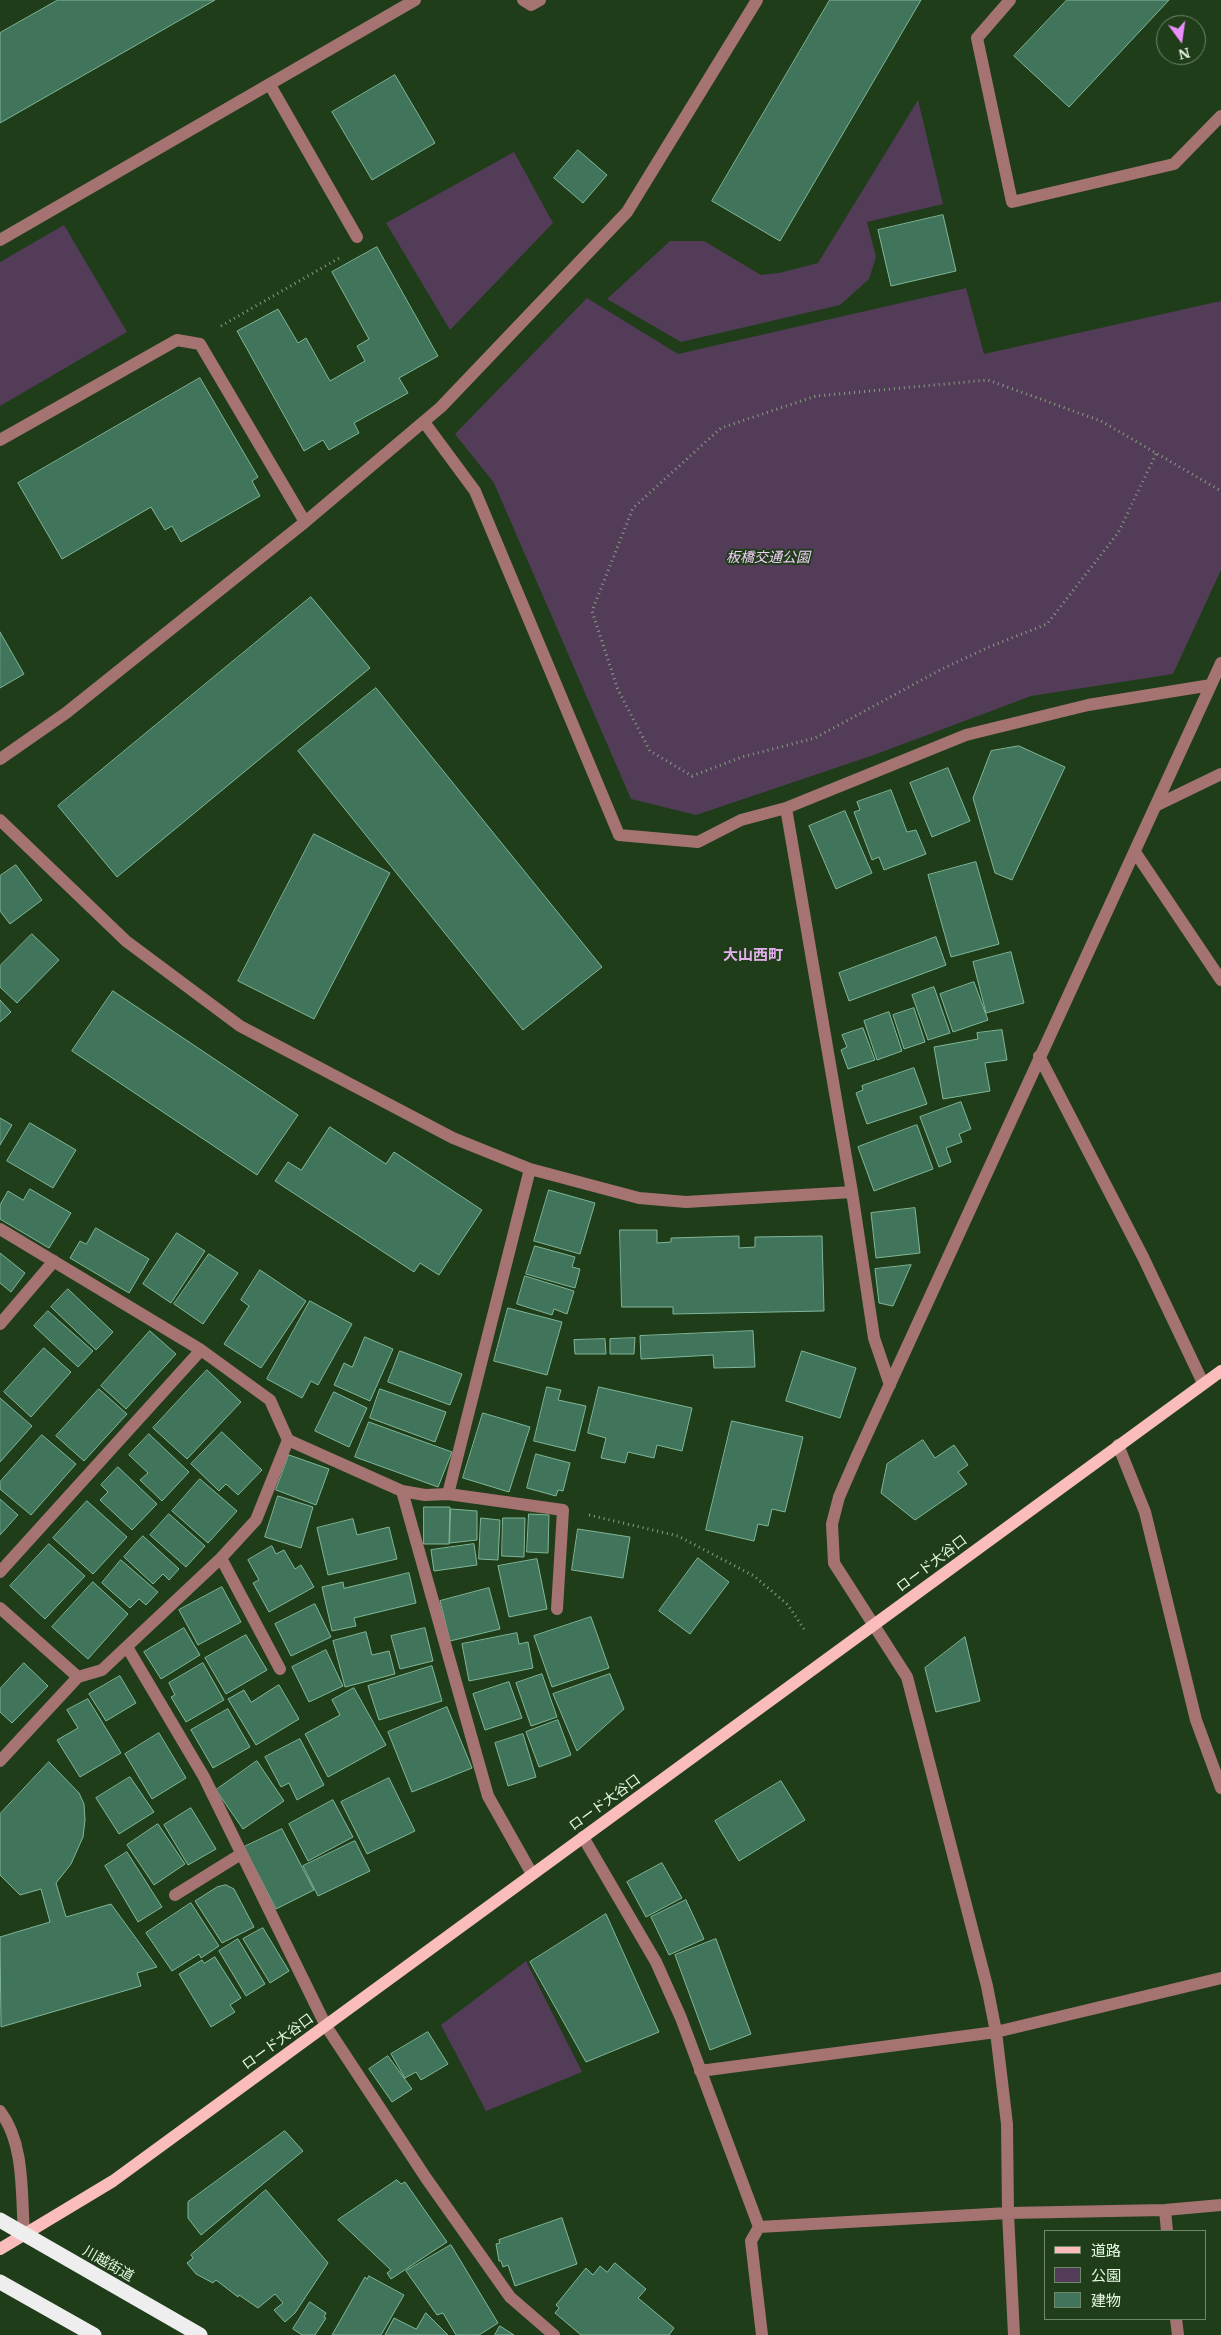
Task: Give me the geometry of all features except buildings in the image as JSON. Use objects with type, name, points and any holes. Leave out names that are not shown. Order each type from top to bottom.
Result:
[{"type":"highway","name":"川越街道","points":[[0,2220],[200,2335]]},
{"type":"highway","points":[[0,2282],[94,2335]]},
{"type":"main road","name":"ロード大谷口","points":[[0,2249],[24,2233],[103,2188],[1221,1371]]},
{"type":"street","points":[[0,240],[415,0]]},
{"type":"street","points":[[523,0],[531,5],[540,0]]},
{"type":"street","points":[[0,759],[66,713],[305,522],[424,422],[628,212],[757,0]]},
{"type":"street","points":[[1005,2],[977,38],[1012,202],[1174,164],[1221,116]]},
{"type":"street","points":[[270,85],[357,237]]},
{"type":"street","points":[[0,440],[177,340],[200,344],[305,522]]},
{"type":"street","points":[[424,422],[475,491],[619,835],[698,842],[741,820],[786,808],[966,735],[1088,706],[1211,685]]},
{"type":"street","points":[[1014,2335],[1008,2213],[1007,2124],[996,2032],[987,1986],[907,1677],[834,1563],[832,1524],[839,1497],[1039,1056],[1136,852],[1221,663]]},
{"type":"street","points":[[1157,805],[1221,774]]},
{"type":"street","points":[[786,808],[852,1192],[874,1338],[890,1385]]},
{"type":"street","points":[[0,820],[126,941],[240,1026],[453,1138],[530,1169],[639,1198],[686,1202],[852,1192]]},
{"type":"street","points":[[1136,852],[1221,980]]},
{"type":"street","points":[[1039,1056],[1143,1257],[1203,1383]]},
{"type":"street","points":[[448,1494],[530,1169]]},
{"type":"street","points":[[0,1229],[201,1350],[270,1400],[288,1440],[402,1491],[425,1495],[448,1494],[563,1510],[556,1609]]},
{"type":"street","points":[[0,1324],[54,1261]]},
{"type":"street","points":[[0,1572],[201,1350]]},
{"type":"street","points":[[0,1761],[78,1677],[102,1670],[221,1558],[256,1520],[288,1440]]},
{"type":"street","points":[[1118,1445],[1145,1512],[1196,1720],[1221,1788]]},
{"type":"street","points":[[402,1491],[488,1796],[532,1874]]},
{"type":"street","points":[[221,1558],[280,1669]]},
{"type":"street","points":[[0,1608],[78,1677]]},
{"type":"street","points":[[127,1647],[204,1777],[326,2026],[426,2178],[510,2297],[554,2335]]},
{"type":"street","points":[[583,1837],[656,1962],[681,2018],[759,2227]]},
{"type":"street","points":[[175,1895],[241,1854]]},
{"type":"street","points":[[700,2071],[996,2032],[1221,1978]]},
{"type":"street","points":[[0,2110],[9,2123],[17,2146],[24,2233]]},
{"type":"street","points":[[759,2227],[1008,2213],[1165,2210],[1221,2205]]},
{"type":"street","points":[[1165,2210],[1167,2230]]},
{"type":"street","points":[[759,2227],[751,2240],[762,2335]]},
{"type":"street","points":[[1176,2320],[1178,2335]]},
{"type":"path","points":[[221,326],[362,245],[357,237]]},
{"type":"path","points":[[1156,454],[1118,533],[1047,624],[989,647],[940,670],[815,738],[742,756],[692,776],[650,751],[618,690],[592,611],[633,508],[721,428],[816,396],[988,380],[1101,421],[1221,492]]},
{"type":"path","points":[[563,1510],[678,1536],[754,1576],[788,1605],[804,1629]]},
{"type":"green space","points":[[918,100],[943,204],[867,222],[876,257],[869,279],[840,305],[681,342],[607,299],[670,241],[704,241],[761,275],[779,273],[818,263]]},
{"type":"green space","points":[[514,152],[553,223],[450,330],[386,223]]},
{"type":"green space","points":[[64,225],[127,332],[0,406],[0,262]]},
{"type":"green space","name":"板橋交通公園","points":[[966,288],[984,354],[1221,301],[1221,570],[1173,674],[1031,696],[871,756],[696,815],[631,799],[494,483],[455,434],[587,298],[678,354]]},
{"type":"green space","points":[[526,1961],[582,2072],[486,2111],[441,2025]]},
{"type":"district","name":"大山西町","points":[[753,956]]}]
